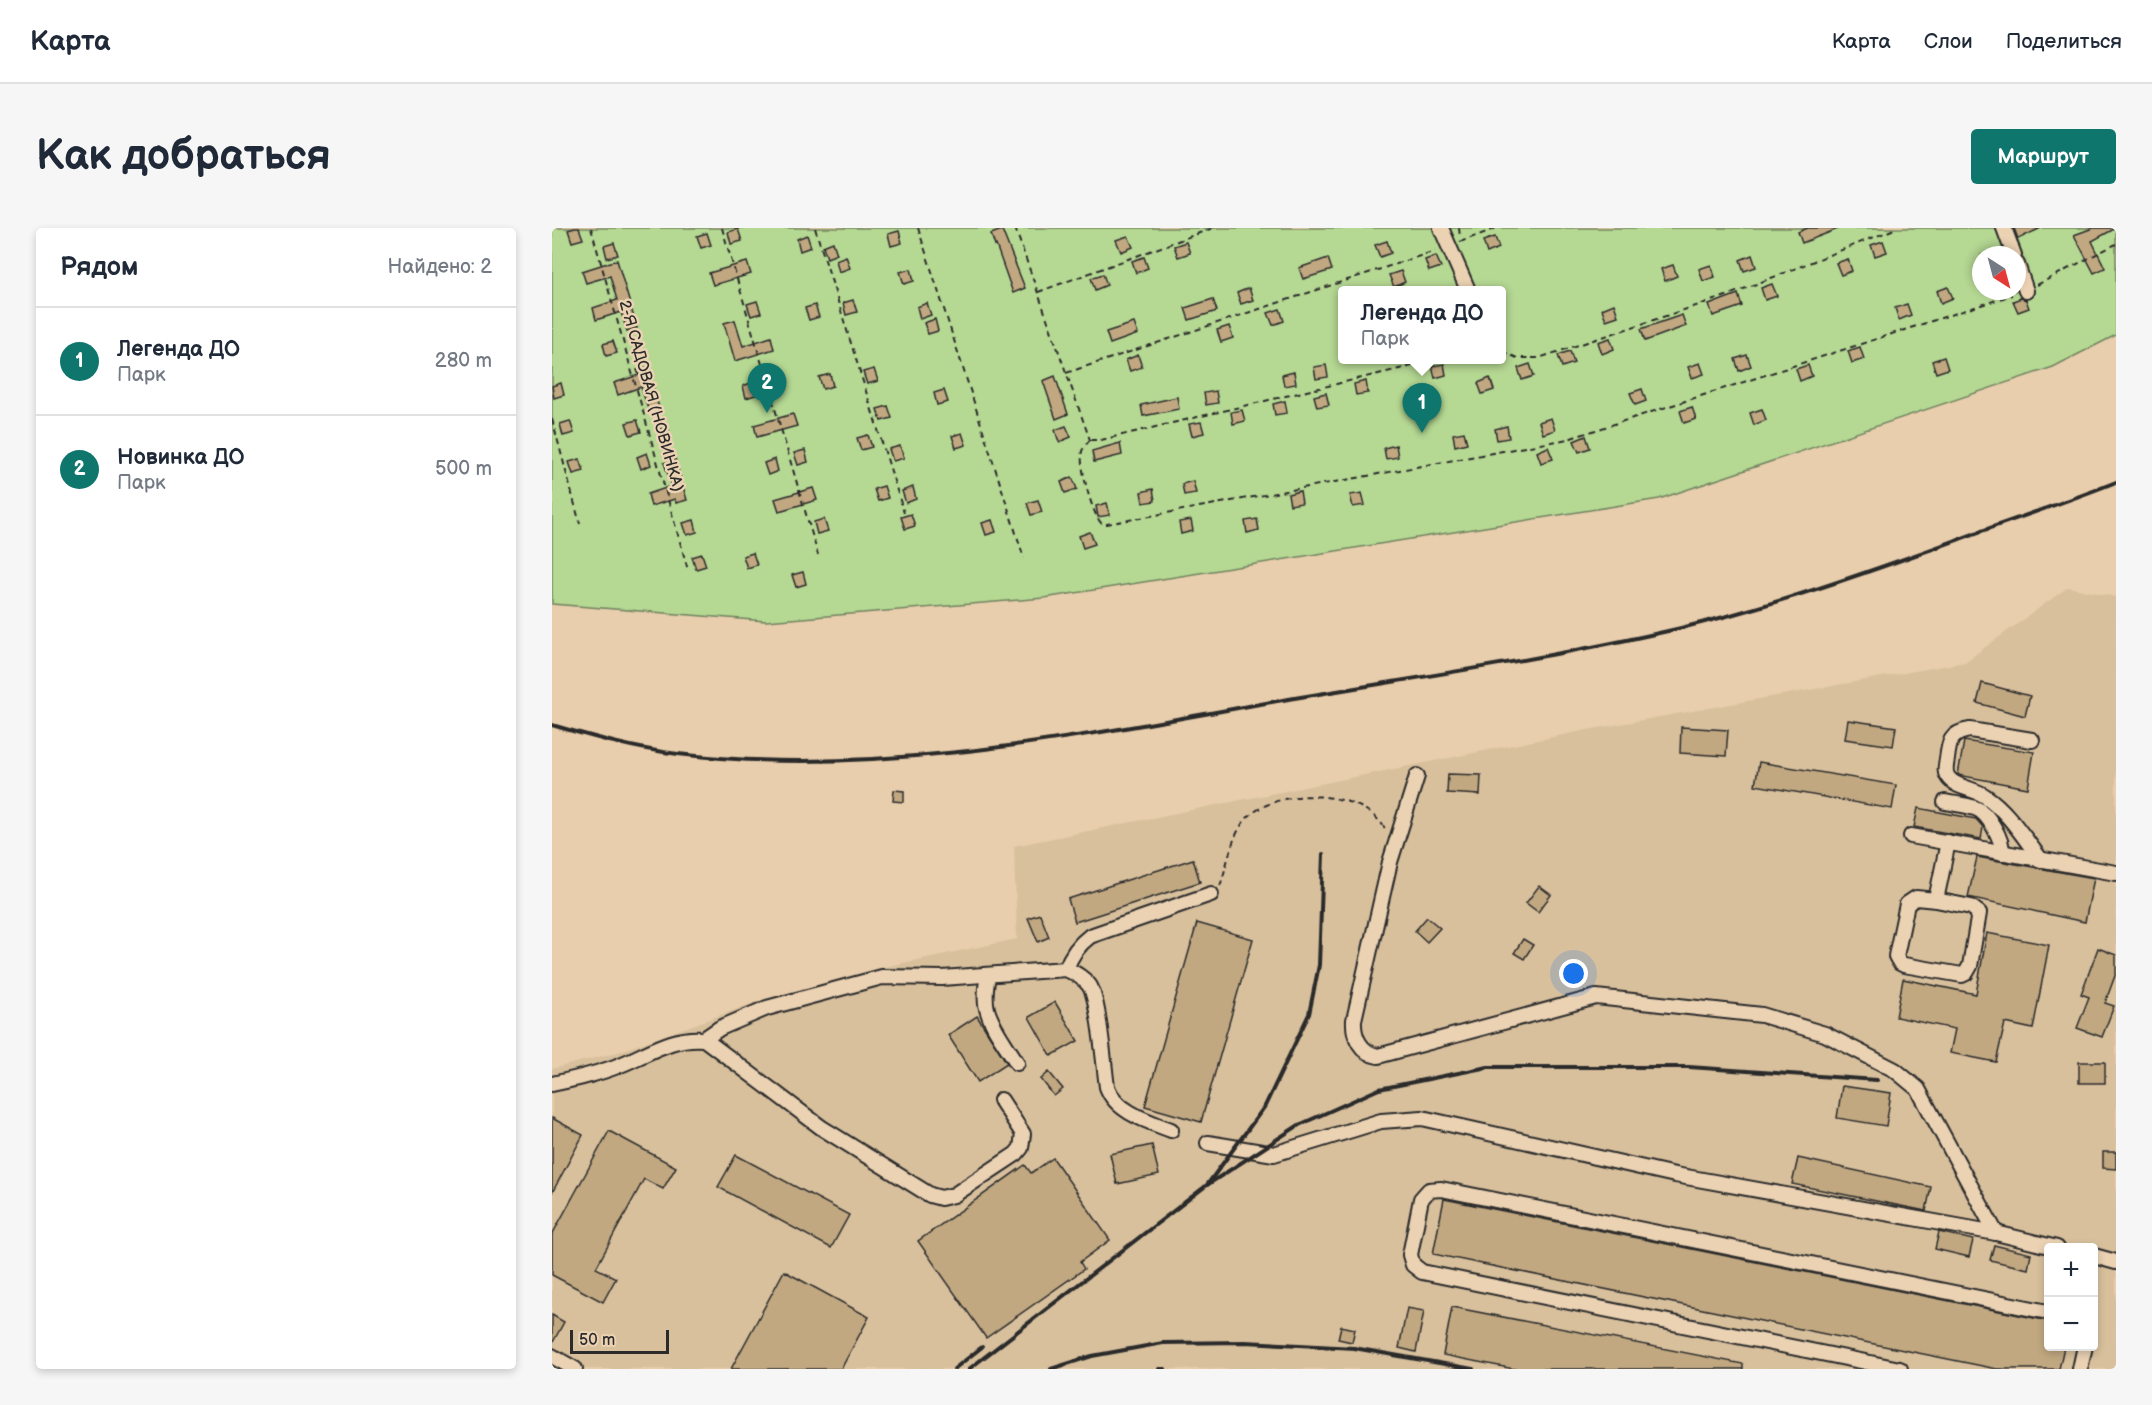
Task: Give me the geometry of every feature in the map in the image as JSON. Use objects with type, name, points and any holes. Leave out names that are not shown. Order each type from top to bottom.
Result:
[{"type":"lane","points":[[1441,228],[1466,286]]},
{"type":"lane","points":[[2004,228],[2011,246]]},
{"type":"lane","points":[[2032,740],[1970,730],[1960,731],[1949,743],[1945,770],[1952,782],[1977,791],[1994,802],[2009,818],[2040,860]]},
{"type":"lane","points":[[1417,776],[1390,862],[1354,1020],[1356,1036],[1364,1050],[1378,1056],[1596,997],[1762,1015],[1825,1034],[1895,1070],[1918,1089],[1996,1233]]},
{"type":"lane","points":[[1946,802],[1978,808],[1999,836],[2003,846],[2002,853]]},
{"type":"lane","points":[[1911,836],[2040,860],[2115,869]]},
{"type":"lane","points":[[1936,900],[1948,842]]},
{"type":"lane","points":[[1066,969],[1070,957],[1090,936],[1212,894]]},
{"type":"lane","points":[[1916,898],[1936,900],[1971,907],[1979,913],[1970,966],[1966,974],[1904,965],[1896,956],[1907,904],[1916,898]]},
{"type":"lane","points":[[552,1084],[585,1077],[621,1064],[658,1046],[680,1040],[704,1039],[720,1028],[767,1008],[882,977],[942,978],[1066,969],[1085,980],[1094,996],[1107,1087],[1111,1098],[1120,1107],[1171,1130]]},
{"type":"lane","points":[[988,975],[985,997],[987,1009],[1017,1063]]},
{"type":"lane","points":[[704,1039],[822,1128],[930,1195],[941,1198],[954,1195],[1016,1154],[1021,1148],[1023,1134],[1001,1100]]},
{"type":"lane","points":[[1208,1143],[1274,1154],[1381,1121],[1422,1118],[1675,1175],[1996,1233],[2044,1245]]},
{"type":"lane","points":[[1900,1369],[1422,1272],[1413,1265],[1410,1255],[1421,1199],[1429,1190],[1441,1189],[2044,1311]]},
{"type":"lane","points":[[2098,1257],[2116,1262]]},
{"type":"lane","points":[[2080,1369],[2084,1351]]},
{"type":"lane","points":[[552,1356],[575,1369]]},
{"type":"path","name":"2-Я САДОВАЯ (НОВИНКА)","points":[[591,228],[688,570]]},
{"type":"path","points":[[722,228],[818,555]]},
{"type":"path","points":[[814,228],[904,513]]},
{"type":"path","points":[[918,228],[1024,558]]},
{"type":"path","points":[[1015,228],[1090,440]]},
{"type":"path","points":[[1038,292],[1213,228]]},
{"type":"path","points":[[1066,373],[1497,228]]},
{"type":"path","points":[[1506,353],[1518,358],[1539,358],[1726,296],[1897,228]]},
{"type":"path","points":[[2026,291],[2116,244]]},
{"type":"path","points":[[1090,440],[1083,450],[1083,468],[1095,516],[1102,524],[1107,524],[1568,439],[1998,300]]},
{"type":"path","points":[[1090,440],[1101,440],[1420,364]]},
{"type":"path","points":[[552,419],[580,524]]},
{"type":"path","points":[[1212,894],[1220,886],[1241,826],[1249,816],[1275,802],[1312,796],[1339,799],[1371,813],[1387,831]]},
{"type":"shaded area","points":[[2068,587],[2116,597],[2116,1369],[552,1369],[552,1069],[618,1052],[765,999],[879,968],[1017,939],[1014,846],[1587,730],[1965,662]]},
{"type":"green space","points":[[552,228],[2116,228],[2116,335],[2053,367],[1659,499],[1044,598],[766,621],[552,604]]},
{"type":"building","points":[[579,228],[583,239],[572,242],[568,230]]},
{"type":"building","points":[[1808,228],[1838,229],[1802,243],[1798,232]]},
{"type":"building","points":[[2014,228],[2041,228],[2018,239]]},
{"type":"building","points":[[2093,228],[2116,228],[2092,241],[2105,268],[2094,273],[2074,235]]},
{"type":"building","points":[[738,229],[742,241],[731,244],[728,232]]},
{"type":"building","points":[[1002,230],[1025,288],[1013,293],[991,234]]},
{"type":"building","points":[[899,231],[902,243],[891,246],[888,234]]},
{"type":"building","points":[[707,233],[711,245],[701,248],[697,236]]},
{"type":"building","points":[[807,235],[811,247],[800,251],[797,239]]},
{"type":"building","points":[[1128,236],[1133,247],[1121,252],[1116,240]]},
{"type":"building","points":[[1495,237],[1499,248],[1487,253],[1483,241]]},
{"type":"building","points":[[1387,241],[1391,253],[1380,257],[1375,245]]},
{"type":"building","points":[[1883,241],[1887,252],[1875,256],[1871,245]]},
{"type":"building","points":[[833,242],[837,254],[827,258],[823,246]]},
{"type":"building","points":[[1186,242],[1190,253],[1178,257],[1174,246]]},
{"type":"building","points":[[614,243],[618,255],[607,258],[604,246]]},
{"type":"building","points":[[1752,255],[1756,267],[1744,271],[1740,260]]},
{"type":"building","points":[[846,256],[850,268],[839,272],[836,260]]},
{"type":"building","points":[[1436,256],[1441,267],[1429,271],[1425,260]]},
{"type":"building","points":[[1144,257],[1148,268],[1136,273],[1132,261]]},
{"type":"building","points":[[1328,258],[1332,270],[1303,279],[1299,268]]},
{"type":"building","points":[[1848,259],[1852,271],[1841,275],[1836,263]]},
{"type":"building","points":[[617,260],[637,328],[627,331],[621,312],[596,320],[593,308],[617,300],[610,276],[586,283],[582,271]]},
{"type":"building","points":[[747,262],[751,274],[713,285],[709,273]]},
{"type":"building","points":[[1673,265],[1677,276],[1665,281],[1661,269]]},
{"type":"building","points":[[1711,265],[1715,277],[1703,281],[1699,269]]},
{"type":"building","points":[[911,269],[914,281],[904,284],[900,272]]},
{"type":"building","points":[[1401,271],[1405,282],[1394,286],[1389,275]]},
{"type":"building","points":[[1103,274],[1107,285],[1095,290],[1091,278]]},
{"type":"building","points":[[1772,284],[1777,296],[1765,300],[1761,288]]},
{"type":"building","points":[[1948,287],[1953,298],[1941,303],[1937,291]]},
{"type":"building","points":[[1249,288],[1253,300],[1241,304],[1237,293]]},
{"type":"building","points":[[1738,294],[1742,306],[1713,316],[1709,305]]},
{"type":"building","points":[[1213,299],[1217,311],[1189,320],[1185,308]]},
{"type":"building","points":[[853,300],[857,312],[846,315],[843,303]]},
{"type":"building","points":[[2026,300],[2029,308],[2018,312],[2013,301]]},
{"type":"building","points":[[757,301],[761,313],[751,316],[747,304]]},
{"type":"building","points":[[927,303],[931,315],[920,319],[917,307]]},
{"type":"building","points":[[1614,304],[1618,316],[1606,320],[1602,309]]},
{"type":"building","points":[[1907,304],[1911,315],[1899,320],[1895,308]]},
{"type":"building","points":[[815,305],[819,317],[809,320],[805,308]]},
{"type":"building","points":[[1280,309],[1284,321],[1273,325],[1268,313]]},
{"type":"building","points":[[1682,315],[1686,326],[1645,341],[1641,329]]},
{"type":"building","points":[[935,319],[938,331],[928,334],[924,323]]},
{"type":"building","points":[[735,320],[743,346],[771,337],[774,349],[735,361],[724,323]]},
{"type":"building","points":[[1134,323],[1138,334],[1110,344],[1106,332]]},
{"type":"building","points":[[1229,326],[1233,338],[1221,342],[1217,330]]},
{"type":"building","points":[[1610,338],[1614,349],[1602,354],[1598,342]]},
{"type":"building","points":[[613,341],[617,353],[606,356],[603,344]]},
{"type":"building","points":[[1860,347],[1864,359],[1852,363],[1848,351]]},
{"type":"building","points":[[1570,351],[1574,363],[1562,367],[1558,355]]},
{"type":"building","points":[[1138,355],[1142,367],[1130,371],[1126,360]]},
{"type":"building","points":[[1747,355],[1751,366],[1739,371],[1735,359]]},
{"type":"building","points":[[1944,357],[1948,369],[1936,373],[1932,361]]},
{"type":"building","points":[[1700,363],[1704,374],[1692,378],[1688,367]]},
{"type":"building","points":[[1444,364],[1446,375],[1435,378],[1432,366]]},
{"type":"building","points":[[1530,364],[1534,376],[1522,380],[1518,368]]},
{"type":"building","points":[[1326,365],[1328,377],[1316,379],[1314,367]]},
{"type":"building","points":[[1808,365],[1812,376],[1800,381],[1796,369]]},
{"type":"building","points":[[648,367],[659,408],[649,412],[641,387],[618,395],[614,383],[639,375],[637,370]]},
{"type":"building","points":[[874,369],[878,381],[867,384],[863,372]]},
{"type":"building","points":[[1294,372],[1296,384],[1284,386],[1282,375]]},
{"type":"building","points":[[830,374],[833,386],[823,389],[819,377]]},
{"type":"building","points":[[781,376],[785,388],[746,398],[743,386],[753,382],[754,385]]},
{"type":"building","points":[[1055,376],[1068,414],[1056,419],[1043,381]]},
{"type":"building","points":[[1490,378],[1494,390],[1482,394],[1478,383]]},
{"type":"building","points":[[1366,381],[1368,393],[1356,395],[1354,384]]},
{"type":"building","points":[[561,383],[564,395],[554,398],[552,386]]},
{"type":"building","points":[[1642,389],[1646,401],[1635,405],[1630,393]]},
{"type":"building","points":[[944,390],[948,402],[937,405],[934,393]]},
{"type":"building","points":[[1216,391],[1218,403],[1206,405],[1204,393]]},
{"type":"building","points":[[1326,393],[1329,405],[1317,407],[1314,396]]},
{"type":"building","points":[[1177,397],[1179,409],[1143,416],[1141,405]]},
{"type":"building","points":[[1285,401],[1287,413],[1275,415],[1273,404]]},
{"type":"building","points":[[888,406],[892,418],[881,421],[877,409]]},
{"type":"building","points":[[1692,407],[1696,419],[1684,423],[1680,411]]},
{"type":"building","points":[[1762,409],[1766,420],[1754,425],[1750,413]]},
{"type":"building","points":[[1242,410],[1245,421],[1233,424],[1231,412]]},
{"type":"building","points":[[793,414],[797,426],[757,437],[754,425]]},
{"type":"building","points":[[1551,418],[1555,430],[1543,434],[1539,422]]},
{"type":"building","points":[[637,420],[641,432],[630,435],[626,423]]},
{"type":"building","points":[[570,421],[574,433],[563,436],[560,424]]},
{"type":"building","points":[[1201,422],[1204,433],[1192,436],[1189,424]]},
{"type":"building","points":[[1066,426],[1071,437],[1059,442],[1055,430]]},
{"type":"building","points":[[1507,426],[1509,438],[1497,440],[1495,429]]},
{"type":"building","points":[[668,427],[671,439],[661,442],[657,430]]},
{"type":"building","points":[[1464,432],[1467,443],[1455,446],[1453,434]]},
{"type":"building","points":[[962,433],[966,445],[956,448],[952,436]]},
{"type":"building","points":[[868,435],[872,447],[861,450],[857,438]]},
{"type":"building","points":[[1586,436],[1590,448],[1579,452],[1574,441]]},
{"type":"building","points":[[1120,443],[1122,455],[1094,462],[1092,451]]},
{"type":"building","points":[[1396,445],[1398,457],[1386,459],[1384,448]]},
{"type":"building","points":[[900,446],[904,458],[893,461],[889,449]]},
{"type":"building","points":[[1548,447],[1553,459],[1541,463],[1537,452]]},
{"type":"building","points":[[805,450],[808,462],[798,465],[794,453]]},
{"type":"building","points":[[647,453],[651,465],[641,469],[637,457]]},
{"type":"building","points":[[580,459],[584,471],[573,474],[569,462]]},
{"type":"building","points":[[675,459],[687,500],[676,503],[675,499],[651,506],[648,494],[672,486],[664,463]]},
{"type":"building","points":[[775,459],[778,471],[768,475],[764,463]]},
{"type":"building","points":[[1072,477],[1077,489],[1065,493],[1061,482]]},
{"type":"building","points":[[1193,481],[1196,493],[1184,495],[1182,484]]},
{"type":"building","points":[[884,486],[888,498],[878,501],[874,489]]},
{"type":"building","points":[[913,487],[916,499],[906,503],[902,491]]},
{"type":"building","points":[[813,488],[817,500],[779,511],[775,499]]},
{"type":"building","points":[[1153,489],[1155,501],[1143,503],[1141,492]]},
{"type":"building","points":[[1300,491],[1302,503],[1290,505],[1288,494]]},
{"type":"building","points":[[1362,493],[1365,505],[1353,507],[1350,495]]},
{"type":"building","points":[[1038,500],[1042,512],[1031,515],[1027,503]]},
{"type":"building","points":[[1107,503],[1110,515],[1098,517],[1096,506]]},
{"type":"building","points":[[911,514],[915,526],[905,529],[901,517]]},
{"type":"building","points":[[824,519],[828,531],[817,534],[814,522]]},
{"type":"building","points":[[1257,519],[1259,530],[1247,533],[1245,521]]},
{"type":"building","points":[[694,520],[697,532],[687,535],[683,523]]},
{"type":"building","points":[[992,520],[996,532],[986,535],[982,523]]},
{"type":"building","points":[[1191,520],[1193,531],[1181,534],[1179,522]]},
{"type":"building","points":[[1090,532],[1095,544],[1083,548],[1079,536]]},
{"type":"building","points":[[753,553],[757,565],[747,568],[743,556]]},
{"type":"building","points":[[702,554],[706,566],[696,569],[692,557]]},
{"type":"building","points":[[803,572],[806,584],[796,587],[792,575]]},
{"type":"building","points":[[1982,683],[2030,696],[2025,716],[1977,703]]},
{"type":"building","points":[[1848,720],[1896,727],[1893,746],[1845,739]]},
{"type":"building","points":[[1681,727],[1728,730],[1726,756],[1680,753]]},
{"type":"building","points":[[1964,741],[2034,752],[2028,788],[1958,775]]},
{"type":"building","points":[[1759,762],[1896,785],[1892,809],[1755,785]]},
{"type":"building","points":[[1448,774],[1481,775],[1480,795],[1447,793]]},
{"type":"building","points":[[894,790],[904,791],[904,802],[893,801]]},
{"type":"building","points":[[1918,808],[1976,819],[1983,827],[1981,839],[1914,827]]},
{"type":"building","points":[[1977,857],[2094,878],[2085,922],[1968,897]]},
{"type":"building","points":[[1193,859],[1200,882],[1075,922],[1068,899]]},
{"type":"building","points":[[1539,886],[1551,895],[1538,912],[1526,903]]},
{"type":"building","points":[[1040,914],[1049,937],[1038,942],[1028,918]]},
{"type":"building","points":[[1427,917],[1440,928],[1427,942],[1415,931]]},
{"type":"building","points":[[1197,923],[1253,939],[1201,1122],[1145,1106]]},
{"type":"building","points":[[1987,933],[2049,945],[2033,1029],[2005,1023],[1996,1062],[1950,1053],[1955,1029],[1896,1017],[1903,979],[1976,994]]},
{"type":"building","points":[[1523,939],[1533,945],[1524,959],[1514,953]]},
{"type":"building","points":[[2098,948],[2116,955],[2116,973],[2105,1003],[2114,1006],[2102,1037],[2077,1028],[2089,997],[2081,994]]},
{"type":"building","points":[[1055,1002],[1078,1041],[1051,1056],[1029,1017]]},
{"type":"building","points":[[977,1016],[1007,1063],[978,1082],[948,1035]]},
{"type":"building","points":[[2079,1062],[2105,1062],[2105,1083],[2079,1083]]},
{"type":"building","points":[[1049,1072],[1063,1089],[1054,1096],[1041,1079]]},
{"type":"building","points":[[1842,1086],[1891,1093],[1886,1126],[1837,1118]]},
{"type":"building","points":[[552,1118],[583,1135],[552,1193]]},
{"type":"building","points":[[609,1131],[676,1167],[663,1189],[644,1179],[596,1268],[616,1278],[603,1302],[552,1275],[552,1235]]},
{"type":"building","points":[[1152,1145],[1159,1175],[1117,1184],[1110,1154]]},
{"type":"building","points":[[2103,1152],[2116,1152],[2116,1169],[2103,1168]]},
{"type":"building","points":[[736,1155],[849,1215],[831,1248],[718,1187]]},
{"type":"building","points":[[1053,1158],[1110,1240],[1080,1262],[1084,1269],[986,1338],[918,1241],[1025,1165],[1031,1173]]},
{"type":"building","points":[[1798,1158],[1931,1187],[1926,1211],[1792,1184]]},
{"type":"building","points":[[1444,1199],[2044,1320],[2044,1351],[2063,1351],[2059,1369],[1997,1369],[1433,1254]]},
{"type":"building","points":[[1939,1232],[1973,1240],[1969,1257],[1935,1249]]},
{"type":"building","points":[[1994,1245],[2031,1254],[2028,1269],[1990,1260]]},
{"type":"building","points":[[784,1271],[869,1317],[841,1369],[731,1369]]},
{"type":"building","points":[[1452,1307],[1743,1364],[1743,1369],[1514,1369],[1443,1355]]},
{"type":"building","points":[[1407,1308],[1424,1311],[1416,1352],[1399,1348]]},
{"type":"building","points":[[552,1315],[564,1322],[552,1344]]},
{"type":"building","points":[[1341,1326],[1355,1329],[1352,1342],[1338,1339]]},
{"type":"railway","points":[[552,725],[646,749],[753,760],[829,761],[904,757],[979,750],[1054,739],[1530,659],[1681,628],[1786,599],[2116,482]]},
{"type":"railway","points":[[969,1369],[1207,1185],[1265,1106],[1309,1014],[1319,965],[1323,854]]},
{"type":"railway","points":[[1207,1185],[1299,1125],[1379,1089],[1488,1067],[1689,1067],[1877,1080]]},
{"type":"railway","points":[[1051,1369],[1092,1356],[1163,1343],[1245,1342],[1354,1348],[1473,1369]]},
{"type":"railway","points":[[954,1369],[982,1347]]},
{"type":"railway","points":[[1159,1369],[1165,1369]]},
{"type":"place","name":"Новинка ДО","points":[[767,413]]},
{"type":"place","name":"Легенда ДО","points":[[1422,433]]}]
